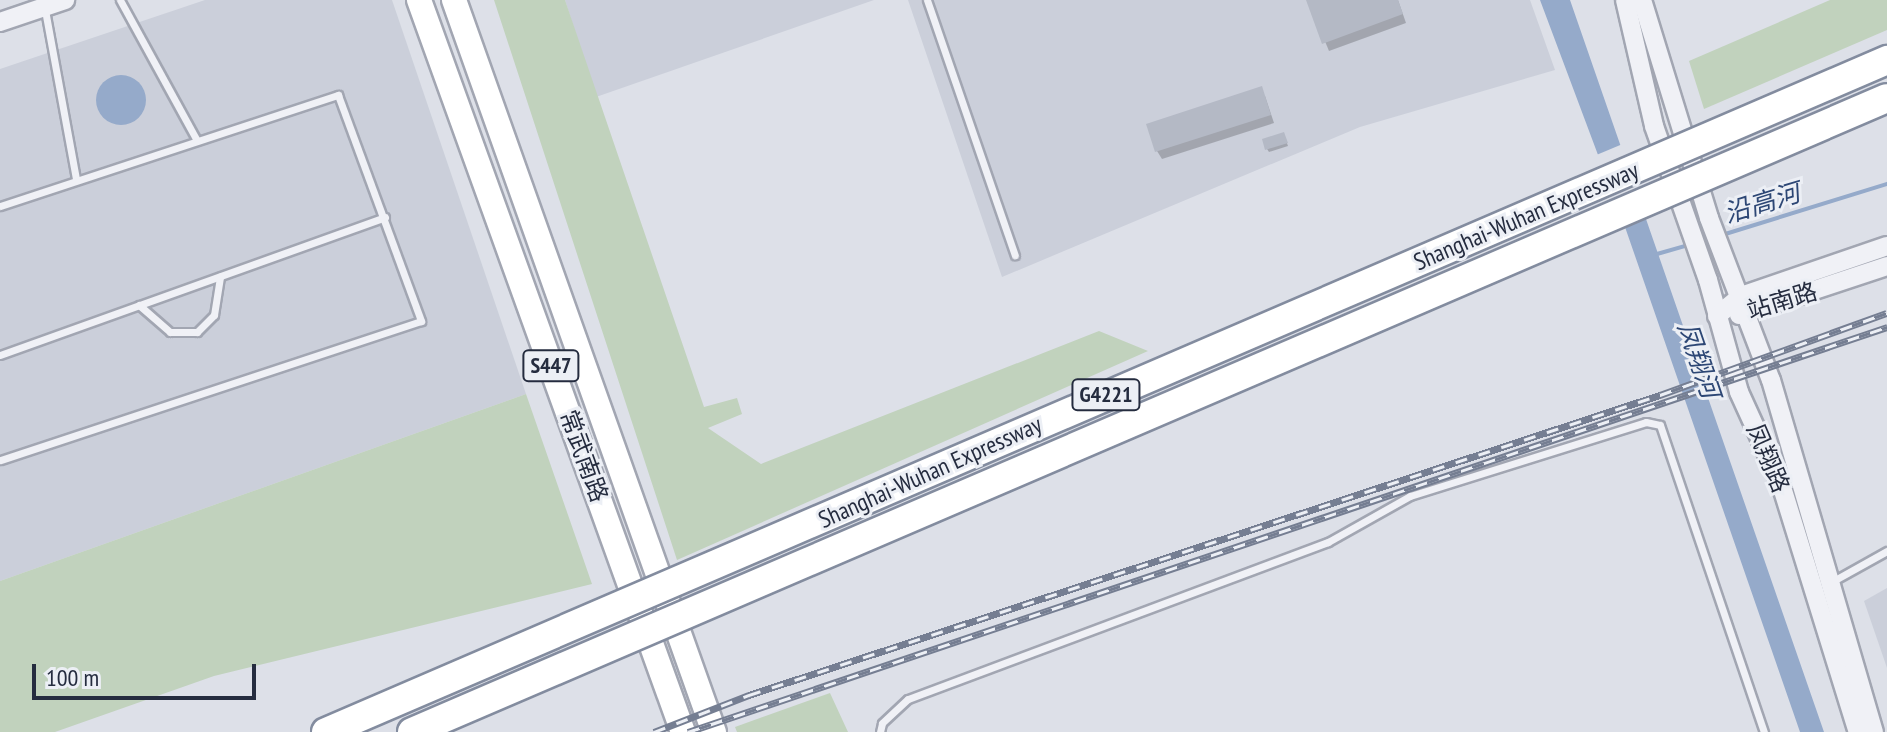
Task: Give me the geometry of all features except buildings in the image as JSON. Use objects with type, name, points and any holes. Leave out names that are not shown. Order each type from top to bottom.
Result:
[{"type":"highway","name":"Shanghai-Wuhan Expressway","points":[[326,732],[1887,60]]},
{"type":"highway","name":"Shanghai-Wuhan Expressway","points":[[412,732],[1887,98]]},
{"type":"main road","name":"常武南路","points":[[419,0],[683,732]]},
{"type":"main road","name":"常武南路","points":[[454,0],[714,732]]},
{"type":"street","points":[[0,22],[44,4],[65,0]]},
{"type":"street","name":"凤翔路","points":[[1625,0],[1654,126],[1708,280],[1739,392],[1781,484],[1858,732]]},
{"type":"street","name":"凤翔路","points":[[1642,0],[1709,218],[1744,305],[1800,473],[1874,732]]},
{"type":"street","name":"站南路","points":[[1717,316],[1887,246]]},
{"type":"street","name":"站南路","points":[[1744,305],[1887,266]]},
{"type":"lane","points":[[120,0],[196,139]]},
{"type":"lane","points":[[927,0],[1015,255]]},
{"type":"lane","points":[[44,4],[76,179]]},
{"type":"lane","points":[[0,206],[196,139],[338,95],[421,321],[0,460]]},
{"type":"lane","points":[[0,355],[385,217]]},
{"type":"lane","points":[[139,305],[170,332],[197,332],[214,315],[220,276]]},
{"type":"lane","points":[[880,732],[882,723],[908,699],[1328,542],[1410,496],[1646,422],[1660,425],[1764,732]]},
{"type":"lane","points":[[1829,583],[1887,551]]},
{"type":"shaded area","points":[[205,0],[392,0],[526,394],[0,581],[0,69]]},
{"type":"shaded area","points":[[565,0],[874,0],[596,97]]},
{"type":"shaded area","points":[[908,0],[1530,0],[1555,70],[1360,127],[1002,277]]},
{"type":"shaded area","points":[[1887,588],[1887,668],[1864,601]]},
{"type":"green space","points":[[494,0],[565,0],[704,407],[737,398],[742,414],[708,428],[761,464],[1099,331],[1148,351],[677,560]]},
{"type":"green space","points":[[1830,0],[1887,0],[1887,30],[1704,109],[1689,61]]},
{"type":"green space","points":[[526,394],[592,584],[214,676],[55,732],[0,732],[0,581]]},
{"type":"green space","points":[[830,693],[848,732],[737,732],[735,727]]},
{"type":"water","points":[[1540,0],[1570,0],[1824,732],[1800,732],[1625,227]]},
{"type":"water","points":[[121,75],[139,82],[146,100],[139,118],[121,125],[103,118],[96,100],[103,82]]},
{"type":"pier","points":[[1625,143],[1650,215],[1621,228],[1594,156]]},
{"type":"waterway","name":"沿高河","points":[[1722,235],[1887,184]]},
{"type":"waterway","name":"沿高河","points":[[1657,254],[1691,244]]},
{"type":"railway","points":[[654,732],[749,695],[1660,395],[1887,313]]},
{"type":"railway","points":[[688,732],[1887,327]]},
{"type":"water label","name":"凤翔河","points":[[1699,360]]}]
